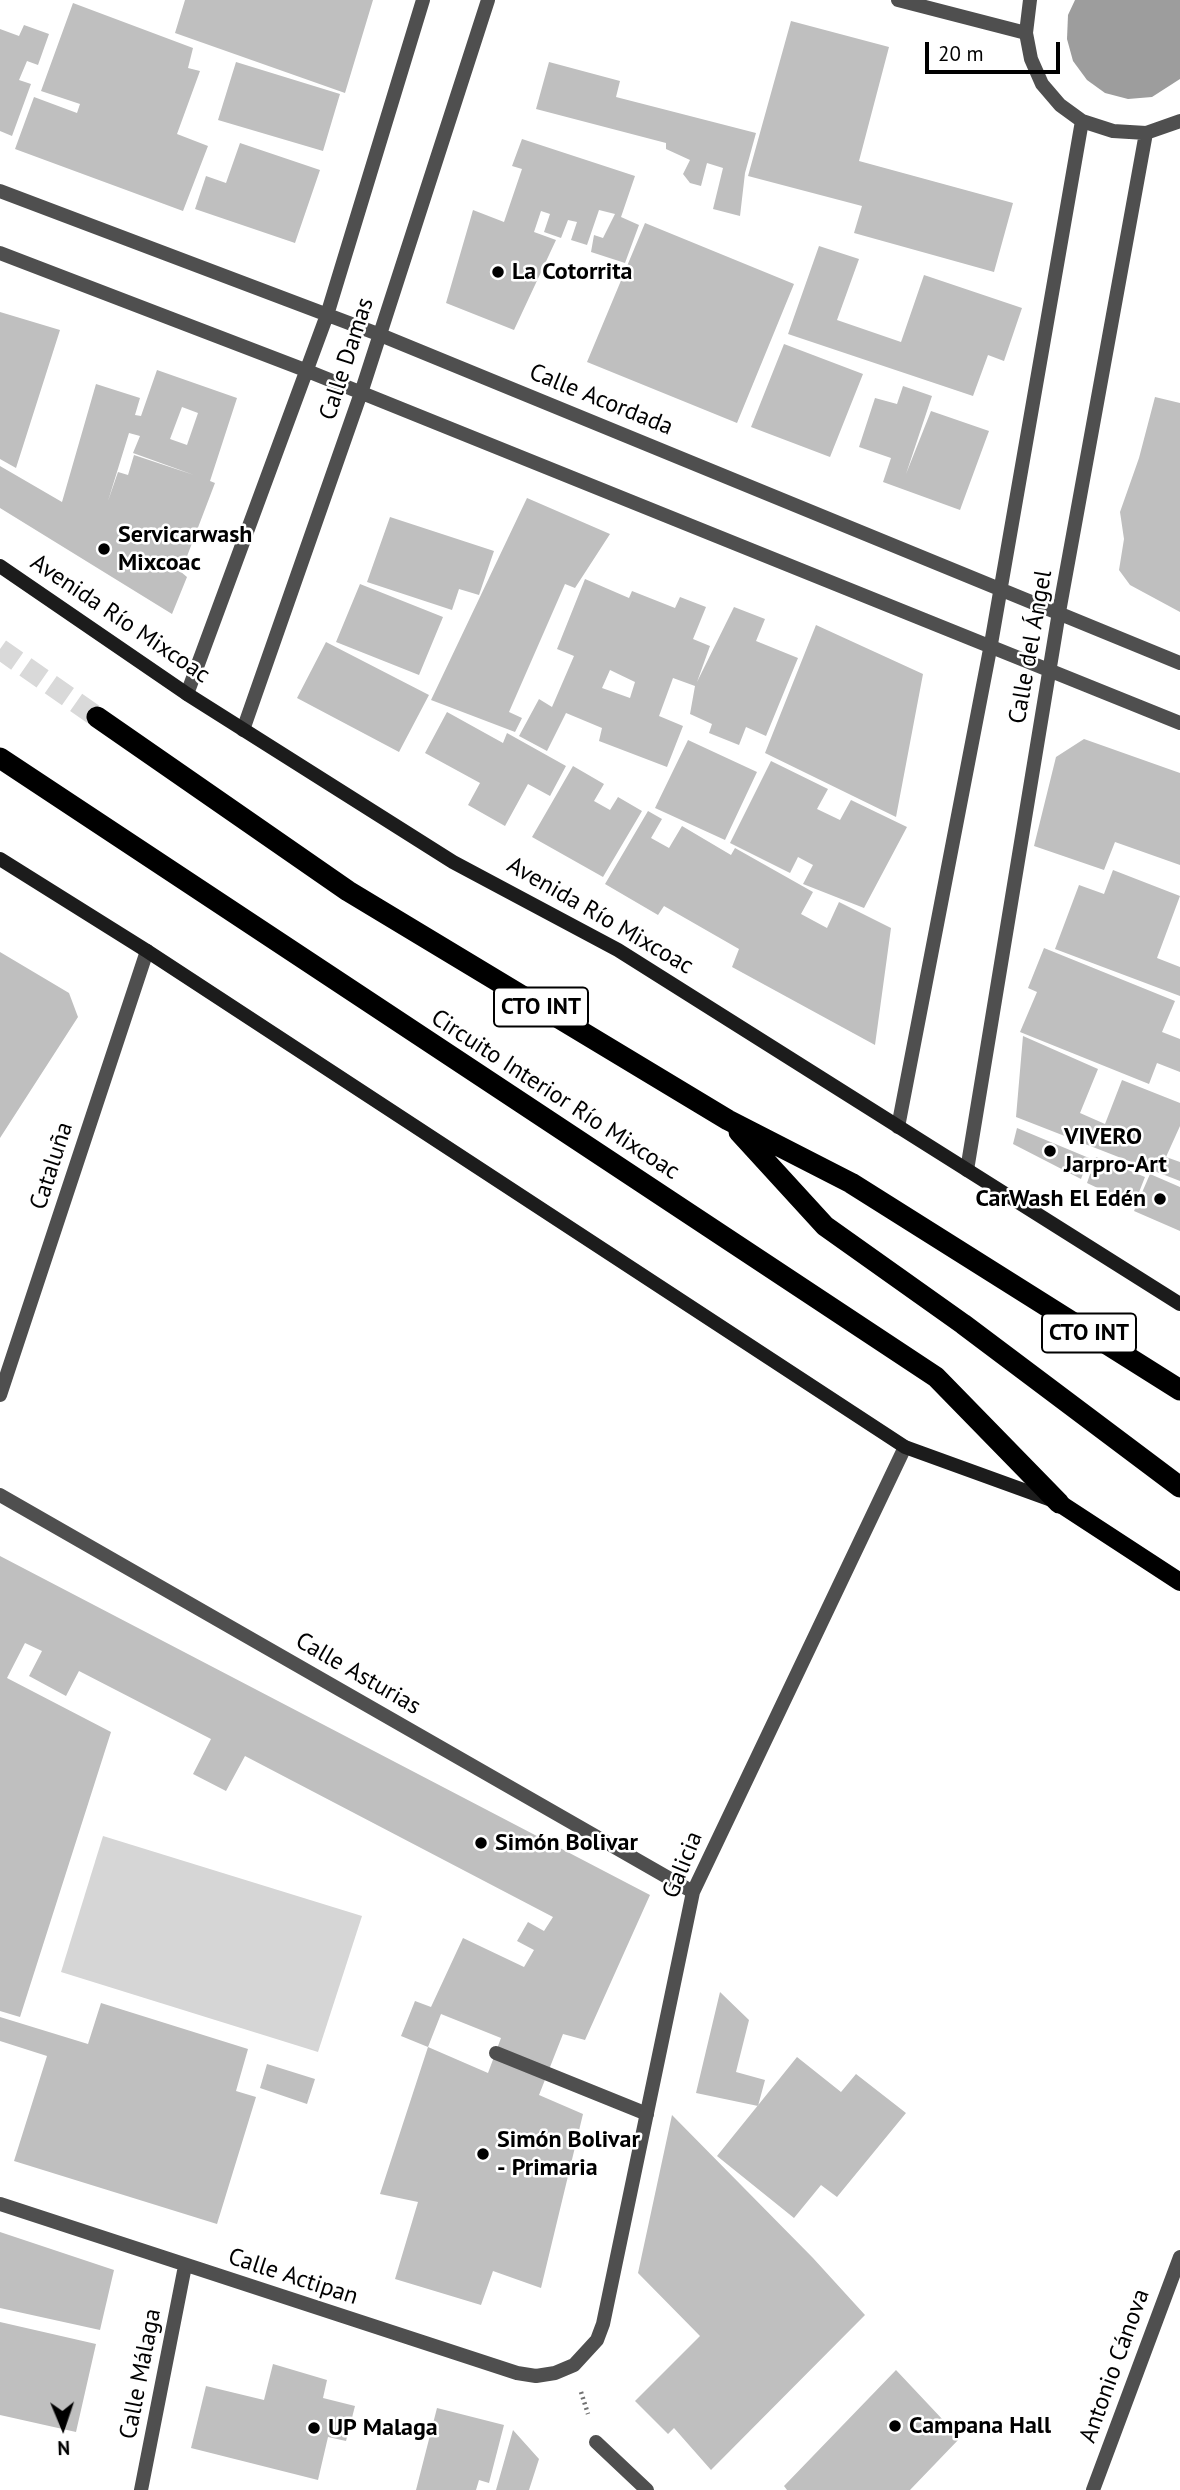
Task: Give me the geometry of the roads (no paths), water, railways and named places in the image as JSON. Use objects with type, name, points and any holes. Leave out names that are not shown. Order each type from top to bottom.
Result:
[{"type":"highway","name":"CTO INT","points":[[97,717],[348,891],[728,1120],[851,1183],[1180,1390]]},
{"type":"highway","name":"Circuito Interior Río Mixcoac","points":[[0,758],[936,1377],[1059,1503]]},
{"type":"highway","points":[[728,1120],[825,1226],[963,1324],[1180,1488]]},
{"type":"main road","name":"Avenida Río Mixcoac","points":[[0,566],[187,694],[453,862],[618,950],[1180,1304]]},
{"type":"main road","points":[[0,859],[147,951],[905,1447],[1059,1503],[1180,1582]]},
{"type":"street","name":"Calle Damas","points":[[187,694],[327,315],[423,0]]},
{"type":"street","name":"Calle Damas","points":[[243,730],[361,393],[488,0]]},
{"type":"street","points":[[898,0],[1026,33]]},
{"type":"street","points":[[1030,0],[1026,33],[1031,59],[1042,84],[1060,105],[1082,121],[1113,131],[1146,132],[1180,121]]},
{"type":"street","name":"Calle del Ángel","points":[[898,1127],[991,644],[1082,121]]},
{"type":"street","name":"Calle del Ángel","points":[[967,1170],[1059,612],[1146,132]]},
{"type":"street","name":"Calle Acordada","points":[[0,191],[378,334],[1180,663]]},
{"type":"street","points":[[0,253],[305,370],[991,644],[1180,723]]},
{"type":"street","name":"Cataluña","points":[[0,1395],[147,951]]},
{"type":"street","name":"Galicia","points":[[573,2365],[592,2347],[603,2324],[692,1892],[905,1447]]},
{"type":"street","name":"Calle Asturias","points":[[0,1495],[692,1892]]},
{"type":"street","points":[[496,2053],[647,2114]]},
{"type":"street","name":"Calle Actipan","points":[[0,2204],[517,2373],[536,2376],[555,2373],[573,2365]]},
{"type":"street","name":"Antonio Cánova","points":[[1093,2490],[1180,2257]]},
{"type":"street","name":"Calle Málaga","points":[[141,2490],[185,2266]]},
{"type":"street","points":[[596,2442],[647,2490]]},
{"type":"tunnel","points":[[0,649],[97,717]]},
{"type":"place","name":"La Cotorrita","points":[[498,272]]},
{"type":"place","name":"Servicarwash Mixcoac","points":[[104,549]]},
{"type":"place","name":"VIVERO Jarpro-Art","points":[[1050,1151]]},
{"type":"place","name":"CarWash El Edén","points":[[1160,1199]]},
{"type":"place","name":"Simón Bolivar","points":[[481,1843]]},
{"type":"place","name":"Simón Bolivar - Primaria","points":[[483,2154]]},
{"type":"place","name":"Campana Hall","points":[[895,2426]]},
{"type":"place","name":"UP Malaga","points":[[314,2428]]}]
